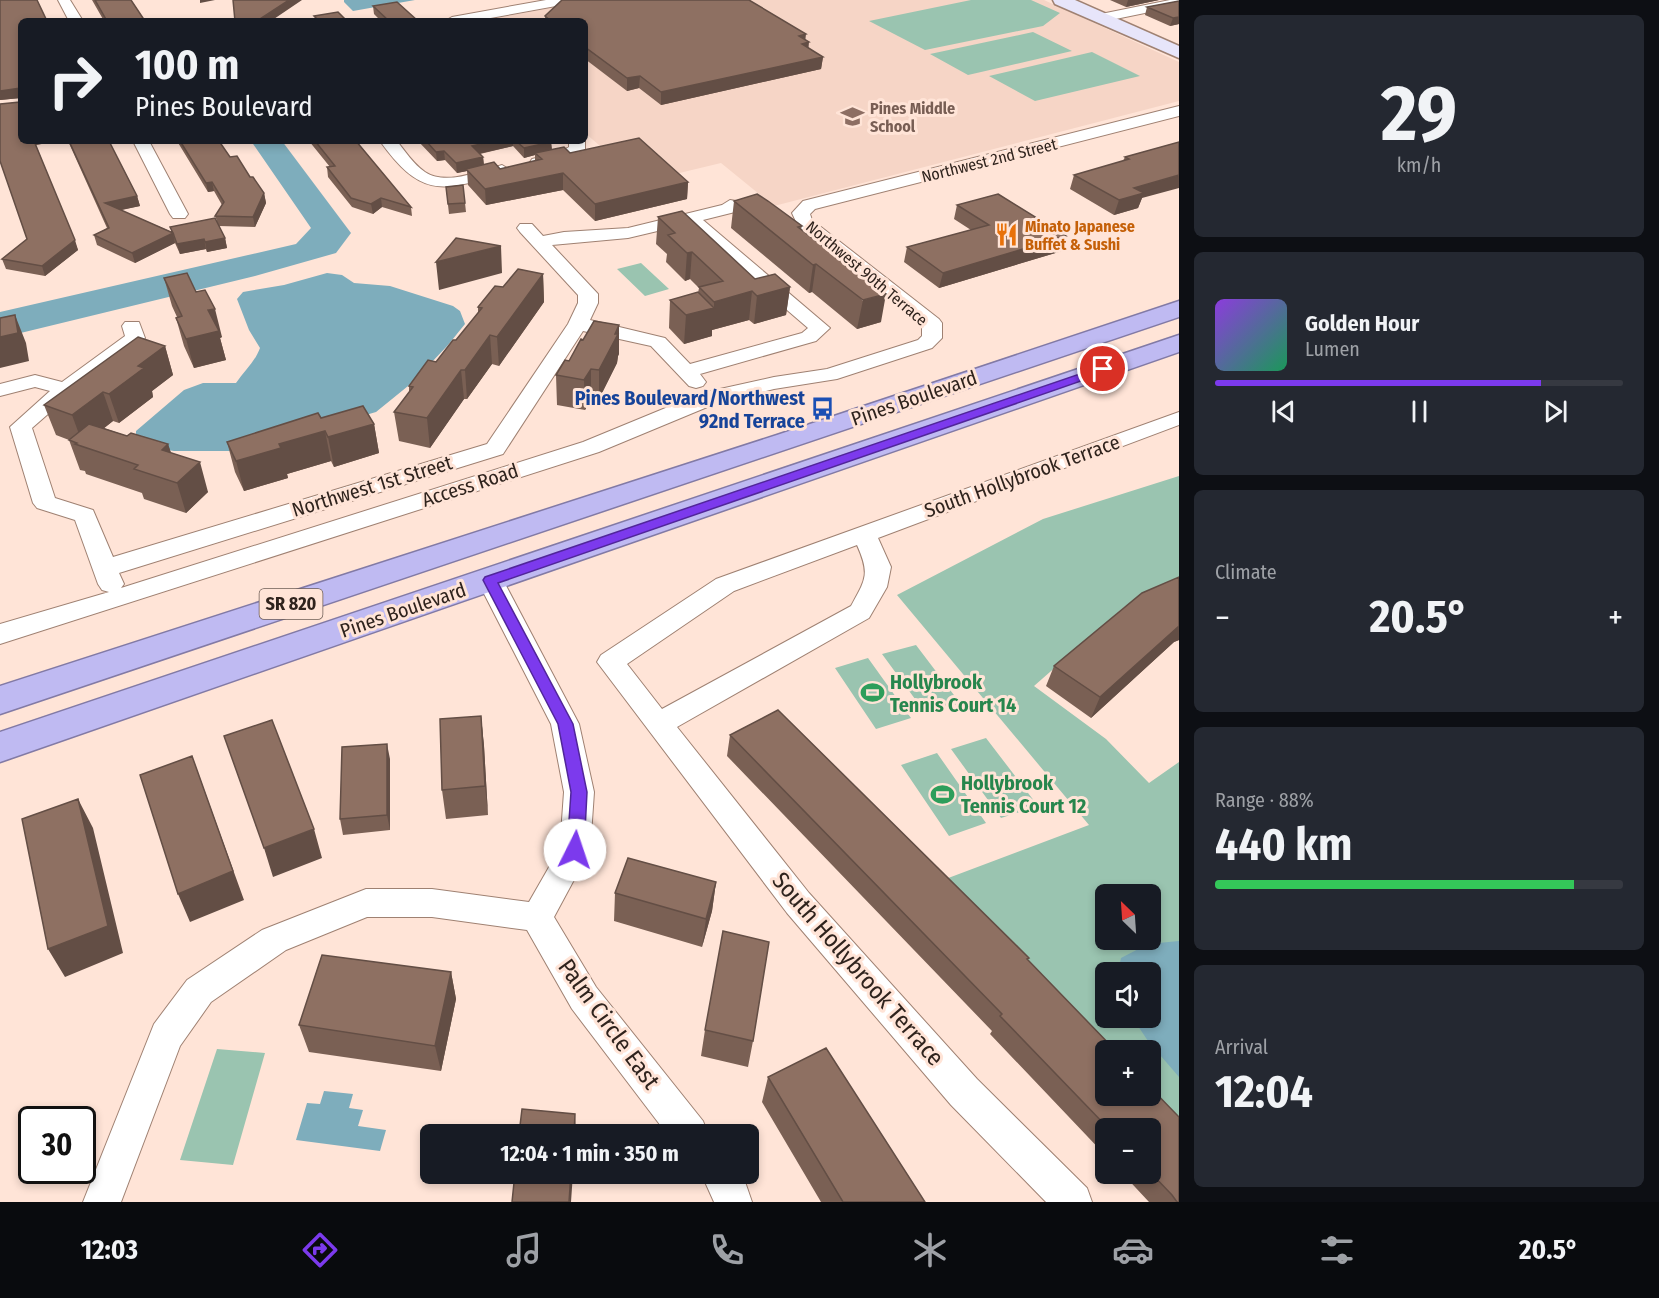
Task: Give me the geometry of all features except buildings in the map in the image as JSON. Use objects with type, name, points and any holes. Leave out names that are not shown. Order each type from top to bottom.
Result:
[{"type":"highway","name":"Pines Boulevard","points":[[0,700],[1179,309]]},
{"type":"highway","points":[[866,451],[873,435],[898,424],[1076,366],[1093,353],[1092,338]]},
{"type":"highway","name":"Pines Boulevard","points":[[0,747],[1179,343]]},
{"type":"highway","points":[[490,580],[486,568],[492,557],[583,508]]},
{"type":"main road","points":[[1061,0],[1179,41]]},
{"type":"main road","points":[[1085,0],[1109,17],[1179,53]]},
{"type":"street","points":[[64,0],[74,18]]},
{"type":"street","points":[[468,18],[567,0]]},
{"type":"street","points":[[1109,17],[1179,2]]},
{"type":"street","name":"Northwest 2nd Street","points":[[801,213],[809,205],[1179,111]]},
{"type":"street","points":[[143,144],[179,214]]},
{"type":"street","points":[[391,144],[420,176],[433,181],[448,182],[565,156],[577,145]]},
{"type":"street","points":[[690,217],[729,208],[730,205]]},
{"type":"street","name":"Northwest 90th Terrace","points":[[801,213],[804,222],[932,323],[933,332]]},
{"type":"street","points":[[687,371],[809,337],[820,328],[690,217]]},
{"type":"street","name":"Northwest 1st Street","points":[[107,568],[495,449],[578,324],[588,303],[588,294],[532,235],[564,237],[628,233],[690,217]]},
{"type":"street","points":[[578,324],[644,337],[658,342],[710,398]]},
{"type":"street","points":[[116,599],[107,568],[85,515],[45,503],[21,427],[65,388],[135,338],[132,326]]},
{"type":"street","name":"Access Road","points":[[0,634],[591,447],[710,398],[774,383],[830,375],[925,345],[932,338],[933,332]]},
{"type":"street","points":[[0,390],[36,381],[65,388]]},
{"type":"street","name":"South Hollybrook Terrace","points":[[1073,1202],[964,1092],[798,903],[610,662],[725,585],[1179,418]]},
{"type":"street","points":[[658,724],[860,612],[874,587],[879,567],[864,534]]},
{"type":"street","points":[[102,1202],[166,1036],[199,991],[274,940],[366,903],[432,903],[537,916],[575,850],[579,792],[566,724],[490,580]]},
{"type":"street","name":"Palm Circle East","points":[[537,916],[584,999],[682,1124]]},
{"type":"street","points":[[727,1184],[733,1202]]},
{"type":"shaded area","name":"Pines Middle School","points":[[595,0],[1044,0],[1179,62],[1179,101],[774,206],[721,163],[642,182],[588,136],[588,18],[496,18]]},
{"type":"green space","points":[[971,0],[1031,0],[1060,13],[1043,26],[925,50],[869,21]]},
{"type":"green space","points":[[1033,32],[1072,51],[968,75],[930,54]]},
{"type":"green space","points":[[1092,52],[1140,76],[1035,101],[989,76]]},
{"type":"green space","points":[[641,263],[669,289],[645,296],[617,269]]},
{"type":"green space","points":[[1179,476],[1179,583],[1124,607],[1034,686],[1106,739],[1149,783],[1179,762],[1179,1121],[1161,1102],[1161,1040],[1099,1040],[943,880],[1089,825],[897,595],[1043,519]]},
{"type":"green space","points":[[916,645],[960,703],[926,714],[882,654]]},
{"type":"green space","name":"Hollybrook Tennis Court 14","points":[[868,658],[911,718],[876,729],[835,668]]},
{"type":"green space","points":[[986,738],[1038,806],[1001,818],[951,749]]},
{"type":"green space","name":"Hollybrook Tennis Court 12","points":[[937,753],[986,823],[949,836],[901,765]]},
{"type":"green space","points":[[217,1049],[265,1053],[233,1165],[180,1160]]},
{"type":"water","points":[[344,0],[415,0],[353,11]]},
{"type":"water","points":[[253,144],[284,144],[351,233],[336,253],[255,276],[0,338],[0,312],[296,244],[311,228]]},
{"type":"water","points":[[327,273],[342,275],[354,283],[390,286],[453,306],[460,311],[465,324],[413,382],[376,412],[243,451],[174,451],[136,445],[136,431],[184,390],[203,383],[236,383],[252,362],[260,348],[249,330],[237,299],[243,292],[284,285]]},
{"type":"water","points":[[1179,941],[1179,1077],[1161,1056],[1161,1040],[1147,1040],[1139,1028],[1161,1028],[1161,962],[1120,962],[1121,958],[1136,950],[1161,950],[1161,943]]},
{"type":"water","points":[[324,1091],[353,1094],[349,1108],[363,1110],[358,1126],[386,1130],[380,1151],[296,1140],[307,1103],[320,1104]]},
{"type":"place","name":"Pines Middle School","points":[[852,117]]},
{"type":"place","name":"Minato Japanese Buffet & Sushi","points":[[1007,235]]},
{"type":"place","name":"Pines Boulevard/Northwest 92nd Terrace","points":[[823,409]]},
{"type":"place","name":"Hollybrook Tennis Court 14","points":[[872,693]]},
{"type":"place","name":"Hollybrook Tennis Court 12","points":[[943,794]]},
{"type":"route","points":[[575,850],[579,792],[566,724],[518,637],[490,580],[1103,369]]}]
